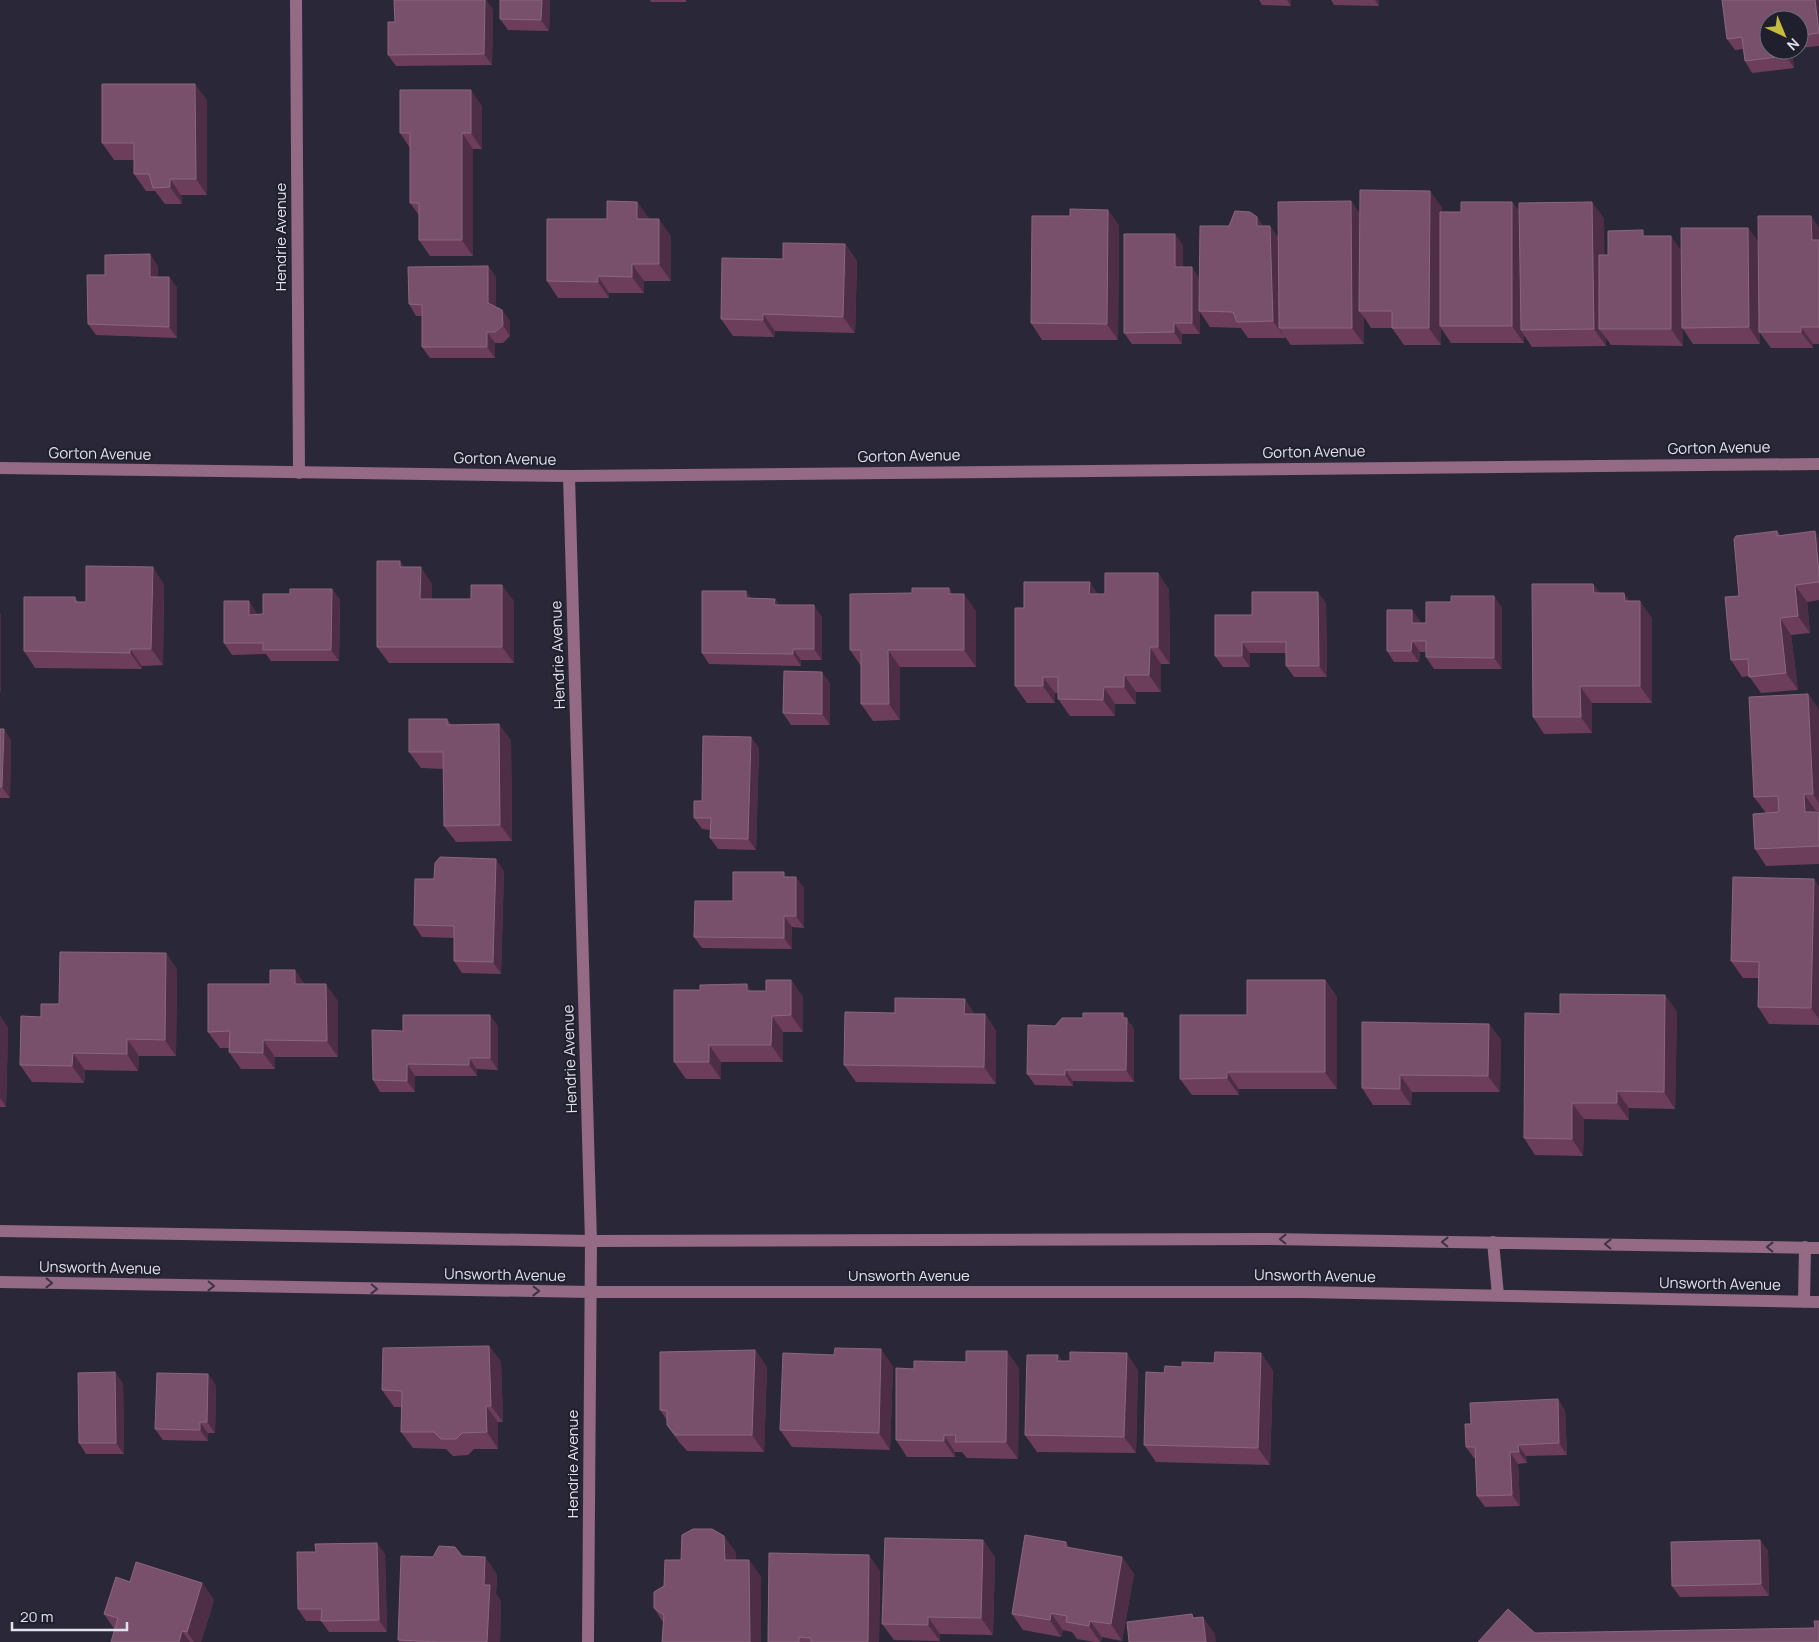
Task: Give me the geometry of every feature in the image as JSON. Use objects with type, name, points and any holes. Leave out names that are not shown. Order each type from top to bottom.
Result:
[{"type":"street","name":"Hendrie Avenue","points":[[296,0],[299,473]]},
{"type":"street","name":"Gorton Avenue","points":[[0,468],[569,476],[1819,464]]},
{"type":"street","name":"Hendrie Avenue","points":[[569,476],[592,1241],[588,1642]]},
{"type":"street","points":[[0,1231],[592,1241],[1269,1239],[1819,1248]]},
{"type":"street","points":[[1493,1242],[1498,1295]]},
{"type":"street","points":[[1804,1302],[1805,1248]]},
{"type":"street","name":"Unsworth Avenue","points":[[0,1282],[591,1292],[1303,1292],[1819,1302]]},
{"type":"building","points":[[394,0],[485,0],[484,54],[388,55],[388,22],[395,22]]},
{"type":"building","points":[[500,0],[542,0],[541,20],[500,19]]},
{"type":"building","points":[[1722,0],[1815,0],[1819,33],[1809,34],[1809,10],[1759,10],[1759,59],[1745,61],[1742,37],[1727,39]]},
{"type":"building","points":[[102,84],[195,84],[196,179],[170,179],[170,187],[153,188],[149,174],[134,174],[134,143],[102,143]]},
{"type":"building","points":[[400,90],[471,90],[471,133],[462,133],[462,240],[419,240],[419,203],[410,203],[410,133],[400,133]]},
{"type":"building","points":[[1360,190],[1430,191],[1429,328],[1392,328],[1392,311],[1359,311]]},
{"type":"building","points":[[607,201],[637,202],[637,219],[659,219],[659,264],[632,264],[632,277],[598,276],[598,282],[547,281],[547,219],[607,219]]},
{"type":"building","points":[[1351,201],[1352,328],[1279,328],[1278,202]]},
{"type":"building","points":[[1461,202],[1512,202],[1512,326],[1440,326],[1440,212],[1461,212]]},
{"type":"building","points":[[1592,202],[1594,329],[1521,330],[1519,203]]},
{"type":"building","points":[[1070,209],[1108,210],[1107,324],[1031,323],[1032,216],[1070,216]]},
{"type":"building","points":[[1235,211],[1250,212],[1257,217],[1257,226],[1270,226],[1273,321],[1237,322],[1233,312],[1199,311],[1200,226],[1229,226]]},
{"type":"building","points":[[1758,216],[1811,216],[1812,240],[1819,240],[1819,327],[1801,327],[1801,332],[1759,332]]},
{"type":"building","points":[[1681,228],[1748,228],[1749,327],[1682,328]]},
{"type":"building","points":[[1643,230],[1643,236],[1671,236],[1671,329],[1599,329],[1599,255],[1608,255],[1608,231]]},
{"type":"building","points":[[1124,234],[1175,234],[1175,267],[1192,267],[1192,323],[1174,323],[1174,332],[1124,333]]},
{"type":"building","points":[[783,243],[845,244],[843,317],[763,314],[763,320],[721,319],[722,258],[783,259]]},
{"type":"building","points":[[150,254],[150,277],[169,277],[169,327],[88,324],[87,275],[105,275],[105,255]]},
{"type":"building","points":[[488,266],[488,303],[502,310],[503,325],[495,332],[487,332],[487,347],[422,347],[422,305],[409,304],[408,267]]},
{"type":"building","points":[[1777,531],[1777,536],[1815,531],[1819,582],[1795,585],[1798,616],[1780,618],[1786,673],[1749,677],[1748,659],[1731,660],[1725,597],[1739,596],[1734,539],[1736,536]]},
{"type":"building","points":[[377,561],[400,561],[400,567],[421,567],[420,599],[471,599],[471,585],[502,585],[502,647],[377,647]]},
{"type":"building","points":[[86,566],[153,567],[151,649],[130,649],[130,653],[24,651],[24,597],[75,597],[75,602],[86,602]]},
{"type":"building","points":[[1105,573],[1158,573],[1158,647],[1150,647],[1149,675],[1124,675],[1124,687],[1104,687],[1103,700],[1058,699],[1058,677],[1043,677],[1043,686],[1015,686],[1015,608],[1024,608],[1024,582],[1090,582],[1089,594],[1105,594]]},
{"type":"building","points":[[1532,584],[1593,584],[1594,593],[1624,593],[1625,601],[1640,601],[1640,686],[1580,686],[1581,717],[1533,717]]},
{"type":"building","points":[[912,588],[949,588],[949,594],[964,594],[964,650],[888,650],[889,704],[861,704],[861,650],[850,650],[850,594],[912,593]]},
{"type":"building","points":[[290,589],[332,589],[331,650],[263,650],[263,643],[224,643],[224,601],[249,601],[249,615],[263,614],[263,594],[290,594]]},
{"type":"building","points":[[702,591],[746,591],[746,598],[775,599],[774,605],[814,605],[814,649],[793,649],[793,654],[702,653]]},
{"type":"building","points":[[1252,592],[1318,592],[1319,666],[1286,666],[1286,642],[1242,642],[1242,656],[1215,656],[1215,615],[1252,615]]},
{"type":"building","points":[[1451,596],[1494,596],[1494,658],[1426,657],[1426,641],[1412,641],[1411,651],[1387,651],[1387,610],[1412,610],[1412,623],[1426,623],[1426,602],[1451,602]]},
{"type":"building","points":[[784,671],[822,672],[822,714],[783,713]]},
{"type":"building","points":[[1808,694],[1813,794],[1804,794],[1805,812],[1819,812],[1819,846],[1755,849],[1753,814],[1779,812],[1778,796],[1754,797],[1749,697]]},
{"type":"building","points":[[409,719],[447,719],[447,725],[499,724],[500,825],[444,826],[443,752],[409,752]]},
{"type":"building","points":[[0,729],[4,729],[2,787],[0,787]]},
{"type":"building","points":[[703,736],[751,737],[748,839],[710,838],[711,818],[694,818],[694,801],[702,801]]},
{"type":"building","points":[[440,857],[496,859],[493,962],[454,961],[454,926],[414,925],[415,879],[434,879],[435,863]]},
{"type":"building","points":[[733,872],[784,872],[784,877],[796,877],[796,916],[784,916],[784,938],[694,937],[695,901],[733,901]]},
{"type":"building","points":[[1733,877],[1814,879],[1811,1008],[1758,1007],[1759,962],[1731,961]]},
{"type":"building","points":[[60,952],[166,953],[165,1040],[127,1039],[127,1054],[73,1053],[72,1066],[20,1065],[21,1016],[41,1017],[41,1004],[59,1004]]},
{"type":"building","points":[[270,970],[295,970],[295,984],[326,984],[327,1041],[263,1040],[263,1053],[229,1052],[230,1031],[208,1032],[208,984],[270,984]]},
{"type":"building","points":[[766,980],[791,980],[791,1015],[772,1016],[771,1045],[709,1045],[709,1062],[674,1062],[674,990],[700,990],[700,985],[747,984],[747,991],[766,991]]},
{"type":"building","points":[[1247,980],[1325,980],[1325,1072],[1227,1072],[1227,1078],[1180,1079],[1180,1015],[1247,1015]]},
{"type":"building","points":[[1560,994],[1665,995],[1664,1092],[1617,1091],[1617,1103],[1572,1103],[1572,1139],[1524,1138],[1525,1013],[1560,1014]]},
{"type":"building","points":[[895,998],[965,999],[964,1014],[985,1014],[984,1067],[844,1065],[845,1012],[895,1013]]},
{"type":"building","points":[[1083,1013],[1123,1013],[1123,1018],[1127,1018],[1126,1070],[1065,1070],[1065,1075],[1027,1074],[1028,1025],[1055,1026],[1062,1018],[1083,1018]]},
{"type":"building","points":[[403,1015],[490,1015],[490,1058],[469,1058],[469,1065],[407,1064],[407,1081],[373,1080],[372,1030],[403,1031]]},
{"type":"building","points":[[1362,1022],[1489,1024],[1488,1076],[1400,1075],[1400,1089],[1362,1088]]},
{"type":"building","points":[[489,1346],[491,1406],[486,1406],[487,1432],[462,1433],[456,1439],[441,1439],[434,1432],[401,1432],[402,1391],[382,1390],[383,1348]]},
{"type":"building","points":[[835,1348],[881,1349],[879,1433],[780,1430],[783,1353],[834,1355]]},
{"type":"building","points":[[755,1350],[752,1435],[675,1435],[667,1425],[667,1411],[660,1410],[660,1352]]},
{"type":"building","points":[[966,1351],[1007,1351],[1006,1442],[955,1442],[956,1435],[944,1435],[944,1441],[896,1440],[896,1368],[914,1369],[914,1361],[966,1362]]},
{"type":"building","points":[[1070,1352],[1127,1353],[1124,1437],[1025,1435],[1027,1355],[1058,1355],[1057,1361],[1070,1361]]},
{"type":"building","points":[[1215,1352],[1261,1353],[1258,1448],[1144,1445],[1146,1372],[1164,1373],[1165,1366],[1182,1367],[1182,1362],[1214,1363]]},
{"type":"building","points":[[115,1372],[116,1443],[79,1443],[78,1373]]},
{"type":"building","points":[[157,1373],[208,1374],[207,1422],[200,1422],[200,1430],[155,1429]]},
{"type":"building","points":[[1558,1399],[1559,1443],[1518,1445],[1519,1452],[1510,1452],[1512,1495],[1477,1496],[1475,1447],[1466,1447],[1465,1424],[1471,1424],[1470,1403]]},
{"type":"building","points":[[693,1529],[712,1529],[724,1536],[725,1560],[749,1560],[750,1642],[662,1642],[664,1615],[654,1608],[654,1592],[664,1586],[665,1560],[681,1560],[682,1535]]},
{"type":"building","points":[[1025,1535],[1066,1542],[1066,1547],[1122,1557],[1111,1624],[1090,1621],[1089,1626],[1066,1622],[1067,1616],[1051,1613],[1050,1620],[1012,1614]]},
{"type":"building","points":[[885,1538],[983,1540],[981,1618],[928,1617],[928,1625],[882,1624]]},
{"type":"building","points":[[1760,1540],[1761,1584],[1672,1586],[1671,1542]]},
{"type":"building","points":[[377,1543],[379,1620],[321,1621],[322,1609],[298,1609],[297,1552],[316,1552],[315,1544]]},
{"type":"building","points":[[439,1546],[455,1547],[462,1556],[485,1557],[484,1585],[490,1585],[487,1642],[398,1640],[401,1556],[433,1557]]},
{"type":"building","points":[[769,1553],[869,1555],[868,1642],[811,1642],[811,1638],[799,1637],[799,1642],[768,1642]]},
{"type":"building","points":[[136,1562],[202,1583],[187,1632],[182,1631],[179,1642],[111,1642],[118,1618],[104,1614],[116,1577],[130,1582]]},
{"type":"building","points":[[1508,1609],[1535,1633],[1815,1628],[1814,1621],[1819,1621],[1819,1642],[1478,1642]]},
{"type":"building","points":[[1192,1614],[1193,1618],[1203,1617],[1206,1642],[1129,1642],[1127,1622]]}]
